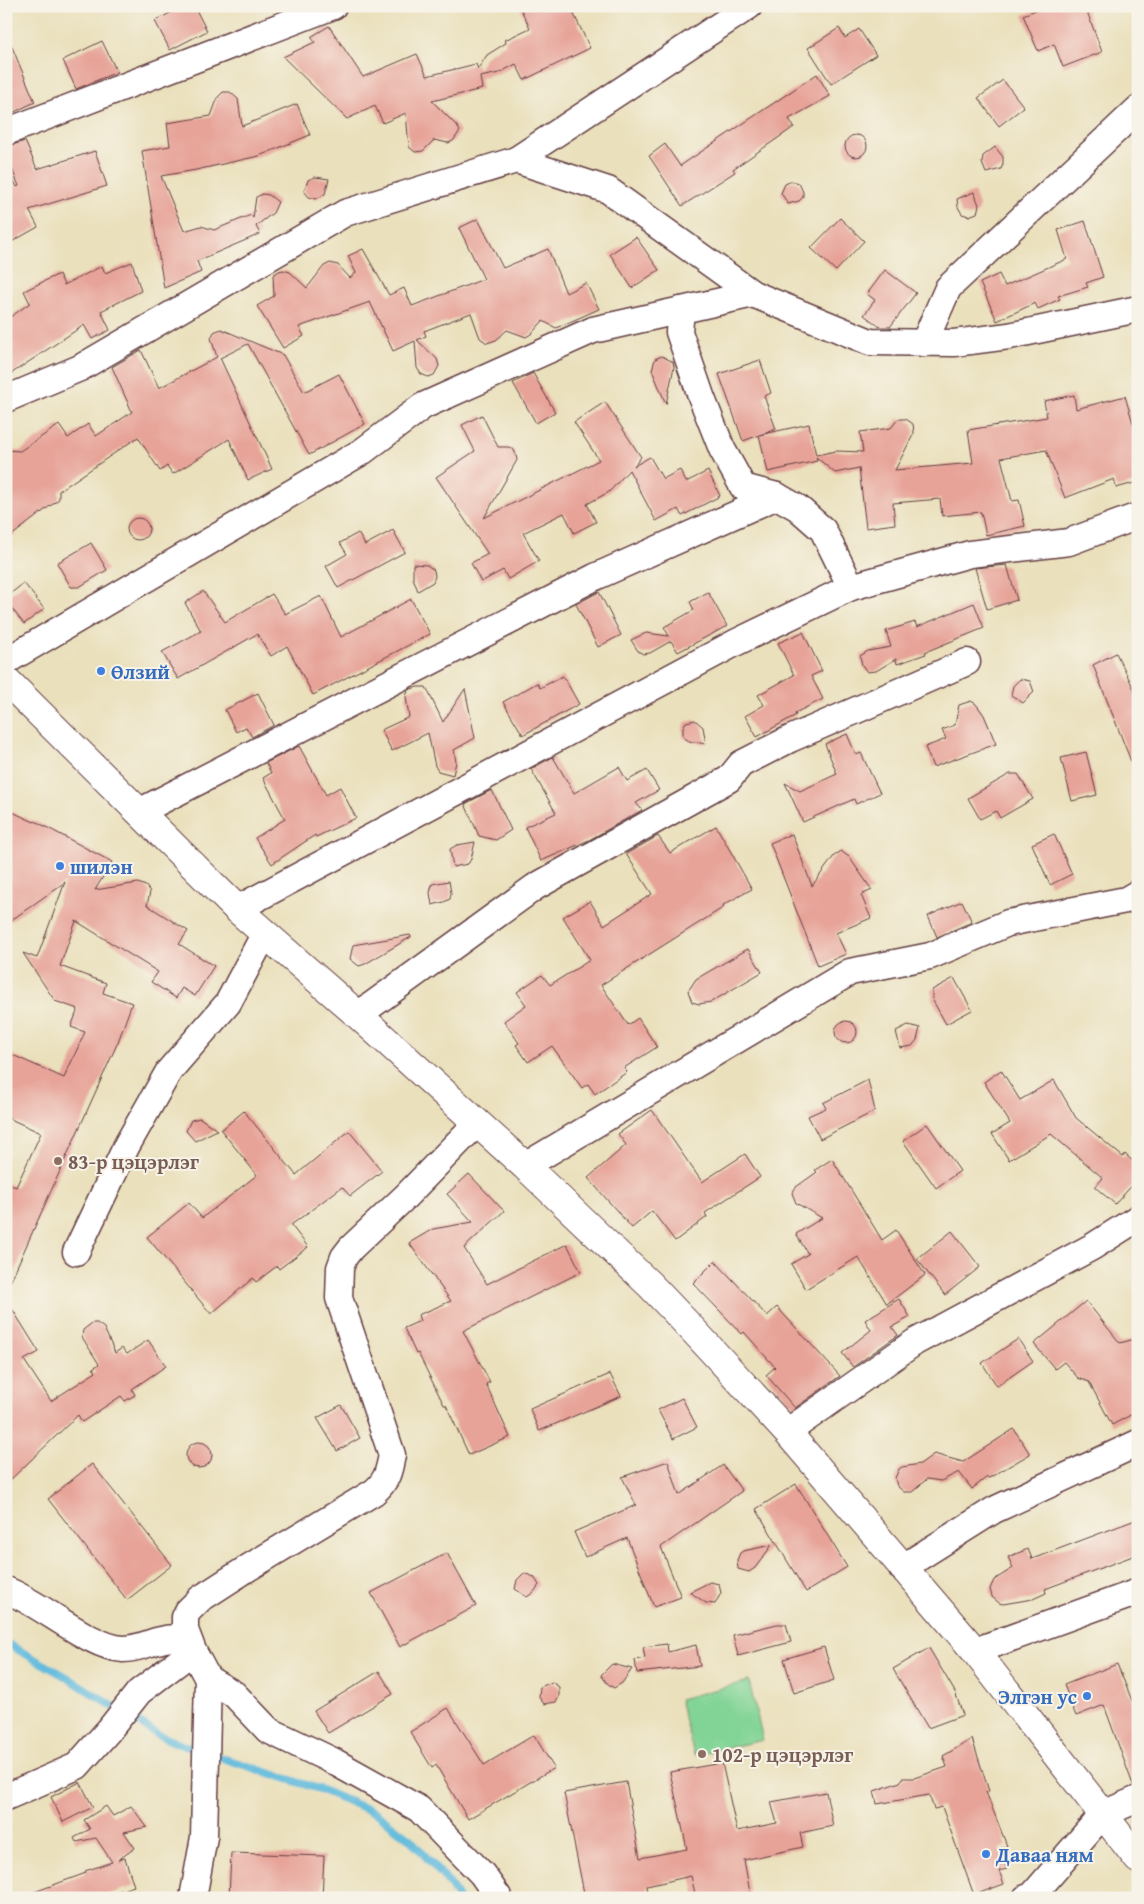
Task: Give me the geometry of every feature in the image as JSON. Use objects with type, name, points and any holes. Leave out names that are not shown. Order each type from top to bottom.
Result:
[{"type":"main road","points":[[6,680],[237,909],[358,1015],[524,1166],[650,1285],[787,1432],[974,1652],[1138,1859]]},
{"type":"street","points":[[6,132],[333,6]]},
{"type":"street","points":[[6,399],[80,368],[345,213],[516,160],[748,6]]},
{"type":"street","points":[[924,343],[948,288],[1138,110]]},
{"type":"street","points":[[516,160],[608,190],[753,294],[870,342],[954,343],[1009,336],[1138,309]]},
{"type":"street","points":[[6,661],[363,451],[423,406],[593,330],[753,294]]},
{"type":"street","points":[[681,310],[679,332],[701,396],[722,448],[744,487],[777,496],[798,508],[823,530],[851,587]]},
{"type":"street","points":[[138,812],[595,577],[777,496]]},
{"type":"street","points":[[237,909],[729,646],[851,587],[970,554],[1069,542],[1138,516]]},
{"type":"street","points":[[358,1015],[535,887],[729,778],[742,764],[790,738],[967,662]]},
{"type":"street","points":[[524,1166],[850,972],[930,956],[1008,923],[1126,900],[1138,893]]},
{"type":"street","points":[[76,1252],[127,1145],[169,1071],[228,1003],[265,933]]},
{"type":"street","points":[[193,1898],[204,1837],[208,1679],[190,1645],[184,1624],[188,1611],[192,1606],[248,1568],[374,1492],[388,1476],[392,1455],[339,1298],[340,1268],[344,1257],[351,1248],[405,1197],[476,1124]]},
{"type":"street","points":[[787,1432],[914,1342],[1092,1247],[1138,1218]]},
{"type":"street","points":[[902,1568],[994,1510],[1138,1443]]},
{"type":"street","points":[[6,1590],[94,1640],[111,1647],[134,1648],[160,1640],[190,1645]]},
{"type":"street","points":[[974,1652],[1138,1592]]},
{"type":"street","points":[[6,1797],[77,1766],[110,1730],[139,1692],[190,1645]]},
{"type":"street","points":[[208,1679],[234,1694],[268,1730],[333,1761],[419,1809],[482,1874],[499,1898]]},
{"type":"street","points":[[1026,1898],[1032,1896],[1104,1814],[1138,1799]]},
{"type":"green space","points":[[749,1681],[763,1740],[694,1755],[679,1699]]},
{"type":"building","points":[[183,6],[194,6],[207,31],[170,50],[155,21]]},
{"type":"building","points":[[519,6],[570,6],[590,48],[524,80],[516,64],[499,73],[480,77],[482,89],[432,101],[460,131],[453,141],[448,143],[434,140],[423,151],[415,152],[409,147],[406,113],[383,123],[375,106],[347,119],[283,57],[315,42],[311,37],[329,26],[363,77],[417,54],[427,76],[476,64],[478,69],[487,55],[506,43],[505,40],[530,28]]},
{"type":"building","points":[[1046,6],[1085,6],[1102,52],[1063,67],[1054,44],[1038,51],[1023,15]]},
{"type":"building","points":[[839,28],[845,38],[859,29],[876,55],[831,84],[808,48]]},
{"type":"building","points":[[6,35],[35,102],[6,116]]},
{"type":"building","points":[[102,41],[117,72],[76,89],[63,60]]},
{"type":"building","points":[[817,74],[830,96],[789,119],[794,127],[733,169],[735,172],[682,206],[649,156],[665,144],[680,166]]},
{"type":"building","points":[[1003,80],[1024,107],[999,126],[978,98]]},
{"type":"building","points":[[223,92],[230,92],[238,99],[242,126],[297,104],[310,135],[259,156],[161,176],[184,231],[201,226],[214,230],[251,215],[253,218],[256,197],[263,194],[269,195],[278,202],[273,213],[256,226],[260,234],[197,261],[201,272],[164,288],[142,151],[170,146],[167,123],[211,116],[218,97]]},
{"type":"building","points":[[856,135],[864,138],[867,146],[864,154],[856,157],[848,154],[845,146],[848,138]]},
{"type":"building","points":[[25,141],[37,169],[95,151],[107,186],[29,210],[38,227],[6,245],[6,167],[17,187],[19,186],[6,155],[6,147]]},
{"type":"building","points":[[995,147],[1003,157],[1003,164],[1001,169],[986,173],[982,163],[983,156]]},
{"type":"building","points":[[315,177],[329,179],[325,194],[316,199],[309,197],[304,191],[308,180]]},
{"type":"building","points":[[792,181],[799,183],[803,197],[799,201],[788,204],[781,193],[785,184]]},
{"type":"building","points":[[974,192],[979,205],[977,213],[969,216],[962,214],[958,207],[957,199]]},
{"type":"building","points":[[840,218],[864,241],[836,271],[811,248]]},
{"type":"building","points":[[478,219],[503,268],[548,249],[566,293],[586,283],[599,309],[556,328],[543,321],[526,337],[507,330],[496,340],[487,343],[480,338],[471,313],[424,331],[426,336],[417,340],[437,359],[439,366],[434,375],[428,377],[421,374],[417,368],[415,341],[393,351],[370,302],[299,327],[304,336],[283,348],[257,306],[274,296],[273,275],[279,271],[290,272],[307,288],[324,266],[330,263],[338,265],[350,278],[356,273],[348,256],[363,249],[389,295],[404,288],[412,306],[484,279],[459,228]]},
{"type":"building","points":[[1085,221],[1103,277],[1086,283],[1088,287],[1058,296],[1060,299],[1038,309],[1035,303],[997,321],[980,283],[999,274],[1005,286],[1067,259],[1058,230]]},
{"type":"building","points":[[636,237],[659,270],[632,288],[610,254]]},
{"type":"building","points":[[132,262],[141,291],[101,311],[110,330],[92,339],[84,325],[6,377],[6,320],[30,303],[24,291],[59,274],[64,285],[102,266],[105,273]]},
{"type":"building","points":[[885,270],[916,293],[890,327],[880,327],[864,315],[875,300],[867,294]]},
{"type":"building","points":[[221,329],[283,355],[304,392],[339,374],[365,424],[309,455],[248,344],[220,358],[272,469],[248,480],[229,439],[173,474],[167,466],[160,471],[138,437],[59,491],[59,499],[6,540],[6,450],[20,451],[59,425],[68,438],[88,424],[96,436],[132,412],[112,367],[141,350],[159,388],[217,357],[211,338],[214,332]]},
{"type":"building","points":[[662,356],[673,362],[674,367],[666,404],[652,370],[655,359]]},
{"type":"building","points":[[760,360],[771,393],[764,396],[776,429],[743,441],[719,374]]},
{"type":"building","points":[[533,373],[555,412],[536,423],[513,383]]},
{"type":"building","points":[[1074,395],[1076,409],[1125,396],[1138,440],[1138,482],[1116,488],[1114,479],[1065,498],[1046,450],[1001,458],[1012,501],[1019,500],[1025,526],[986,535],[981,512],[942,516],[940,499],[893,503],[895,524],[866,528],[859,468],[835,473],[816,457],[817,461],[768,472],[759,435],[809,424],[816,455],[836,451],[863,452],[860,432],[891,428],[898,419],[906,419],[913,424],[914,433],[895,470],[973,463],[968,430],[1047,417],[1044,401]]},
{"type":"building","points":[[605,402],[641,457],[634,466],[650,457],[663,479],[680,470],[686,482],[708,471],[720,496],[682,516],[678,509],[656,521],[629,470],[609,492],[587,504],[596,522],[574,533],[564,513],[523,533],[539,561],[508,579],[503,570],[481,582],[471,563],[488,554],[436,477],[475,451],[462,425],[482,415],[498,447],[508,447],[514,450],[516,455],[517,460],[484,518],[599,460],[574,422]]},
{"type":"building","points":[[138,518],[146,521],[149,529],[146,537],[138,540],[130,537],[127,529],[130,521]]},
{"type":"building","points":[[393,530],[405,552],[338,588],[326,566],[347,554],[340,543],[358,533],[365,545]]},
{"type":"building","points":[[91,543],[107,570],[79,587],[71,587],[57,563]]},
{"type":"building","points":[[413,564],[427,565],[434,570],[433,582],[418,591],[413,578]]},
{"type":"building","points":[[1007,565],[1017,600],[987,609],[975,568]]},
{"type":"building","points":[[24,583],[44,609],[24,624],[6,601],[6,597]]},
{"type":"building","points":[[203,591],[225,622],[272,594],[285,614],[321,596],[341,637],[411,599],[430,634],[313,695],[287,646],[271,656],[257,634],[178,679],[162,652],[201,631],[185,603]]},
{"type":"building","points":[[599,592],[621,635],[598,647],[576,604]]},
{"type":"building","points":[[708,592],[727,626],[678,652],[671,641],[650,653],[643,654],[638,651],[631,640],[646,633],[669,636],[664,627],[694,610],[690,602]]},
{"type":"building","points":[[974,603],[984,628],[925,652],[926,654],[897,664],[896,659],[876,671],[867,672],[862,665],[860,656],[868,651],[891,647],[886,631],[915,622],[917,627]]},
{"type":"building","points":[[803,632],[822,671],[811,676],[823,699],[795,713],[796,715],[757,737],[745,716],[764,705],[758,695],[794,675],[778,643]]},
{"type":"building","points":[[1116,653],[1134,689],[1138,711],[1138,774],[1136,774],[1093,665]]},
{"type":"building","points":[[563,676],[579,704],[523,735],[503,702],[537,683],[540,688]]},
{"type":"building","points":[[1020,679],[1030,681],[1034,692],[1023,703],[1011,695],[1013,686]]},
{"type":"building","points":[[426,687],[443,722],[465,689],[475,738],[454,750],[456,762],[453,775],[438,771],[435,766],[428,733],[392,751],[381,730],[409,717],[406,697],[408,690]]},
{"type":"building","points":[[258,693],[274,725],[252,737],[246,727],[236,732],[225,710]]},
{"type":"building","points":[[971,701],[976,704],[984,715],[996,744],[933,767],[925,747],[946,739],[942,730],[955,725],[959,705]]},
{"type":"building","points":[[695,720],[703,727],[706,744],[689,741],[683,737],[683,727],[686,722]]},
{"type":"building","points":[[847,734],[856,755],[861,753],[880,793],[856,804],[854,799],[803,822],[785,783],[800,791],[837,774],[825,744]]},
{"type":"building","points":[[299,746],[326,795],[340,787],[356,818],[316,837],[315,835],[272,864],[255,838],[285,819],[263,778],[271,773],[266,763]]},
{"type":"building","points":[[1086,752],[1097,795],[1072,801],[1061,758]]},
{"type":"building","points":[[553,757],[574,793],[619,767],[627,781],[647,770],[659,790],[636,803],[642,810],[589,840],[541,861],[525,827],[556,813],[531,769]]},
{"type":"building","points":[[1010,774],[1018,774],[1033,799],[1000,818],[996,811],[980,819],[968,798]]},
{"type":"building","points":[[492,790],[511,830],[496,840],[479,836],[465,804]]},
{"type":"building","points":[[6,809],[35,821],[112,862],[95,890],[138,883],[146,886],[150,892],[147,905],[188,931],[179,944],[214,966],[195,996],[182,988],[176,998],[151,982],[158,972],[76,921],[60,966],[106,983],[103,993],[132,1003],[118,1042],[6,1291],[6,1183],[16,1187],[41,1133],[6,1117],[6,1052],[64,1078],[85,1032],[71,1027],[78,1009],[55,1001],[23,953],[37,958],[65,882],[6,924]]},
{"type":"building","points":[[716,826],[752,889],[723,905],[724,907],[601,985],[628,1025],[638,1018],[657,1047],[624,1068],[627,1072],[595,1094],[588,1084],[582,1088],[552,1046],[528,1062],[516,1045],[519,1043],[504,1021],[526,1005],[517,992],[542,975],[550,985],[590,960],[563,917],[590,901],[604,925],[652,894],[626,854],[658,836],[670,853]]},
{"type":"building","points":[[792,834],[812,886],[834,856],[841,851],[849,857],[872,890],[861,895],[871,918],[836,933],[846,954],[818,966],[770,843]]},
{"type":"building","points":[[1054,834],[1072,874],[1050,885],[1032,844]]},
{"type":"building","points":[[475,842],[468,864],[453,867],[450,849],[457,845]]},
{"type":"building","points":[[449,881],[450,899],[432,905],[430,893],[432,884]]},
{"type":"building","points":[[962,901],[972,922],[937,937],[928,916]]},
{"type":"building","points":[[410,935],[411,937],[365,964],[359,966],[350,959],[353,945]]},
{"type":"building","points":[[748,949],[762,972],[711,1002],[699,1004],[692,1002],[688,991],[696,979]]},
{"type":"building","points":[[954,978],[972,1010],[946,1024],[932,999],[932,990]]},
{"type":"building","points":[[846,1021],[854,1024],[857,1032],[854,1040],[846,1043],[838,1040],[835,1032],[838,1024]]},
{"type":"building","points":[[908,1025],[920,1028],[917,1040],[912,1046],[900,1048],[896,1031]]},
{"type":"building","points":[[1001,1070],[1020,1100],[1054,1080],[1076,1118],[1123,1157],[1125,1154],[1138,1166],[1138,1179],[1115,1204],[1095,1187],[1103,1178],[1051,1134],[1009,1160],[992,1134],[1010,1123],[984,1082]]},
{"type":"building","points":[[868,1080],[875,1111],[820,1139],[808,1116],[826,1108],[823,1103]]},
{"type":"building","points":[[652,1110],[702,1182],[745,1154],[760,1177],[705,1213],[707,1217],[675,1241],[652,1211],[632,1228],[588,1178],[626,1145],[618,1134]]},
{"type":"building","points":[[244,1111],[296,1175],[349,1131],[382,1171],[350,1196],[342,1187],[291,1225],[308,1247],[279,1269],[277,1266],[256,1282],[253,1278],[211,1314],[147,1237],[189,1203],[202,1218],[257,1175],[221,1130]]},
{"type":"building","points":[[200,1118],[217,1130],[195,1141],[186,1131],[191,1120]]},
{"type":"building","points":[[927,1124],[960,1171],[936,1188],[903,1141]]},
{"type":"building","points":[[832,1159],[882,1240],[896,1230],[925,1275],[887,1304],[858,1257],[806,1289],[791,1264],[808,1254],[796,1234],[822,1218],[796,1203],[792,1193],[796,1187],[817,1172],[815,1170]]},
{"type":"building","points":[[469,1174],[504,1211],[464,1248],[487,1284],[567,1244],[581,1272],[463,1331],[490,1382],[486,1384],[510,1437],[469,1455],[446,1405],[444,1405],[418,1353],[416,1354],[404,1328],[420,1321],[418,1315],[451,1301],[409,1243],[433,1229],[473,1222],[447,1194]]},
{"type":"building","points":[[952,1231],[980,1267],[945,1295],[917,1259]]},
{"type":"building","points":[[715,1261],[767,1316],[777,1307],[840,1376],[795,1408],[766,1375],[775,1367],[744,1332],[742,1334],[693,1283]]},
{"type":"building","points":[[6,1299],[39,1352],[24,1360],[51,1401],[96,1372],[93,1368],[99,1364],[82,1337],[83,1330],[92,1323],[97,1323],[104,1328],[115,1353],[122,1348],[127,1354],[148,1340],[166,1366],[132,1389],[135,1395],[125,1401],[121,1396],[82,1422],[78,1415],[6,1484]]},
{"type":"building","points":[[899,1299],[910,1317],[892,1327],[898,1335],[853,1367],[842,1353],[871,1330],[865,1320]]},
{"type":"building","points":[[1086,1301],[1120,1343],[1138,1338],[1138,1411],[1112,1425],[1089,1382],[1078,1378],[1064,1362],[1055,1369],[1034,1344]]},
{"type":"building","points":[[1018,1339],[1033,1361],[997,1386],[982,1363]]},
{"type":"building","points":[[610,1374],[621,1396],[539,1431],[530,1409]]},
{"type":"building","points":[[682,1398],[697,1427],[673,1439],[658,1410]]},
{"type":"building","points":[[341,1405],[360,1438],[337,1451],[317,1418]]},
{"type":"building","points":[[1014,1429],[1030,1454],[989,1478],[987,1477],[972,1489],[959,1472],[941,1481],[927,1479],[912,1492],[904,1492],[897,1486],[895,1478],[902,1467],[920,1464],[934,1454],[963,1462]]},
{"type":"building","points":[[199,1442],[208,1446],[212,1455],[208,1464],[199,1468],[190,1464],[186,1455],[190,1446]]},
{"type":"building","points":[[668,1461],[679,1495],[723,1465],[742,1491],[661,1547],[681,1597],[654,1607],[627,1538],[585,1557],[574,1532],[636,1505],[622,1477]]},
{"type":"building","points":[[92,1464],[172,1565],[127,1600],[48,1499]]},
{"type":"building","points":[[796,1484],[847,1567],[806,1592],[756,1509]]},
{"type":"building","points":[[1138,1519],[1138,1554],[1045,1589],[1046,1593],[1033,1599],[1003,1604],[992,1597],[990,1589],[994,1580],[1013,1568],[1008,1557],[1028,1549],[1032,1559]]},
{"type":"building","points":[[772,1545],[755,1568],[749,1572],[738,1569],[737,1560],[740,1553]]},
{"type":"building","points":[[447,1553],[476,1606],[400,1647],[371,1593]]},
{"type":"building","points":[[524,1573],[534,1577],[539,1585],[527,1597],[515,1589],[517,1580]]},
{"type":"building","points":[[710,1582],[719,1584],[721,1593],[715,1604],[706,1603],[690,1592]]},
{"type":"building","points":[[777,1624],[786,1624],[791,1642],[738,1656],[733,1635]]},
{"type":"building","points":[[667,1644],[668,1652],[696,1645],[700,1666],[637,1673],[635,1660],[645,1658],[643,1647]]},
{"type":"building","points":[[824,1647],[834,1680],[794,1693],[784,1659]]},
{"type":"building","points":[[929,1648],[955,1692],[963,1715],[928,1728],[893,1669]]},
{"type":"building","points":[[612,1664],[632,1669],[622,1683],[614,1688],[601,1675]]},
{"type":"building","points":[[1117,1664],[1138,1715],[1138,1784],[1133,1785],[1104,1705],[1076,1716],[1064,1685]]},
{"type":"building","points":[[379,1671],[393,1694],[328,1733],[314,1711]]},
{"type":"building","points":[[552,1682],[559,1687],[559,1697],[556,1702],[544,1704],[539,1697],[540,1687]]},
{"type":"building","points":[[448,1708],[484,1765],[534,1735],[554,1768],[468,1819],[436,1765],[432,1768],[410,1732]]},
{"type":"building","points":[[972,1739],[989,1791],[986,1792],[1007,1846],[999,1849],[1007,1869],[999,1871],[1004,1884],[974,1895],[942,1807],[934,1809],[929,1795],[877,1804],[874,1791],[900,1782],[903,1778],[914,1778],[947,1767],[943,1756]]},
{"type":"building","points":[[722,1763],[737,1831],[777,1823],[771,1802],[826,1792],[833,1826],[800,1833],[803,1847],[744,1860],[751,1898],[696,1898],[691,1876],[647,1886],[649,1898],[585,1898],[564,1793],[626,1782],[640,1858],[687,1849],[670,1772]]},
{"type":"building","points":[[80,1782],[93,1807],[63,1822],[51,1797]]},
{"type":"building","points":[[106,1806],[113,1816],[131,1806],[147,1827],[124,1832],[135,1848],[118,1860],[125,1858],[134,1886],[99,1898],[26,1898],[26,1895],[112,1862],[96,1838],[76,1842],[74,1838],[90,1829],[84,1820]]},
{"type":"building","points":[[231,1853],[324,1856],[322,1898],[229,1898]]},
{"type":"waterway","points":[[6,1643],[65,1676],[157,1734],[179,1744],[322,1790],[376,1813],[410,1839],[450,1884],[458,1898]]},
{"type":"place","name":"Өлзий","points":[[101,671]]},
{"type":"place","name":"шилэн","points":[[60,866]]},
{"type":"place","name":"83-р цэцэрлэг","points":[[58,1161]]},
{"type":"place","name":"Элгэн ус","points":[[1087,1696]]},
{"type":"place","name":"102-р цэцэрлэг","points":[[702,1754]]},
{"type":"place","name":"Даваа ням","points":[[986,1854]]}]
